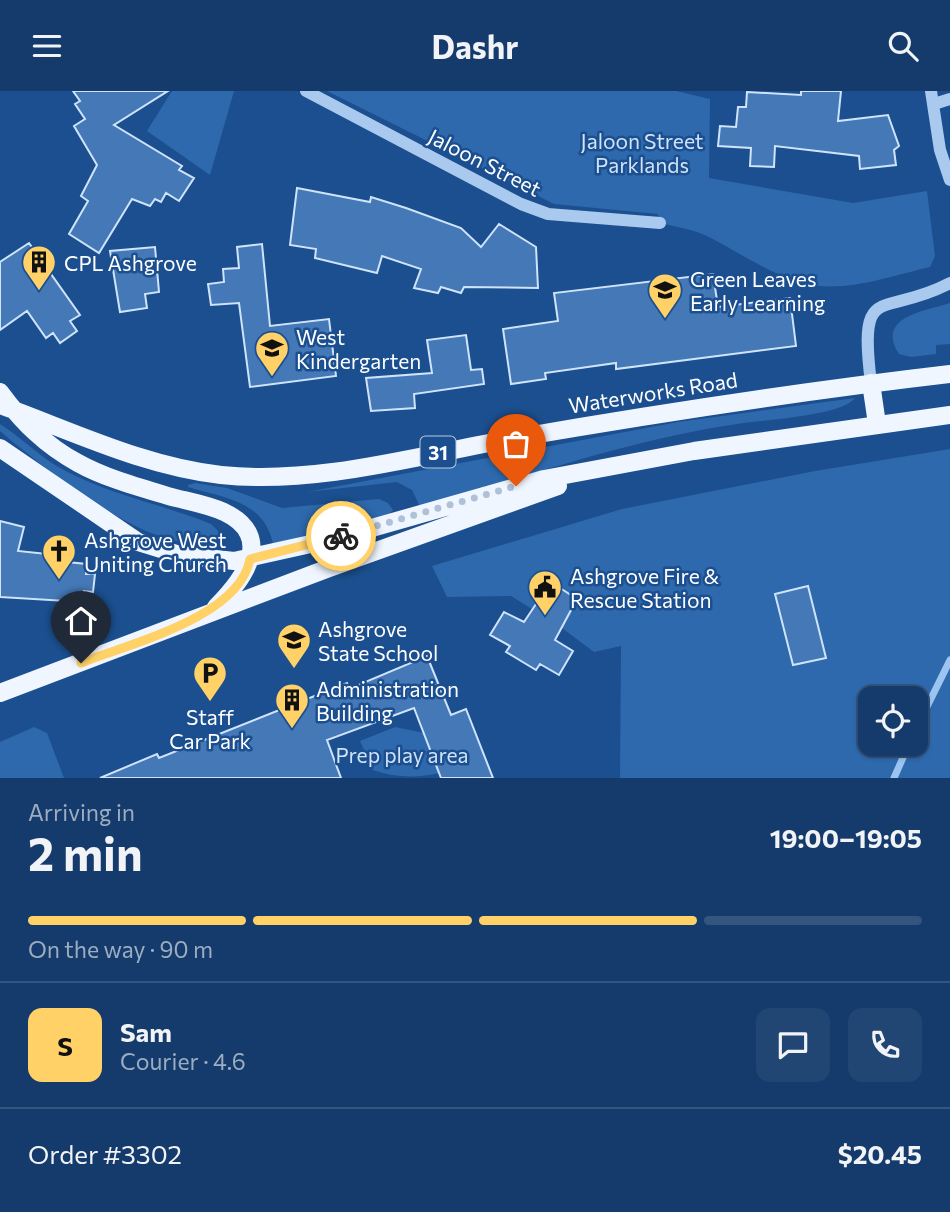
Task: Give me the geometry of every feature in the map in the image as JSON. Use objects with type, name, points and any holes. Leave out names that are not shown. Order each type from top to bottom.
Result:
[{"type":"main road","name":"Waterworks Road","points":[[7,407],[154,463],[200,472],[261,476],[329,472],[708,405],[950,374]]},
{"type":"main road","points":[[871,383],[877,424]]},
{"type":"main road","points":[[0,392],[7,407],[38,437],[79,464],[230,515],[247,536],[250,559],[241,581],[211,612]]},
{"type":"main road","points":[[0,448],[138,542],[195,558],[250,559],[516,486],[628,463],[950,415]]},
{"type":"main road","points":[[0,693],[211,612],[628,463]]},
{"type":"street","name":"Jaloon Street","points":[[306,91],[521,204],[548,214],[660,223]]},
{"type":"street","points":[[950,100],[933,97],[940,150],[950,180]]},
{"type":"street","points":[[871,383],[866,331],[873,313],[889,302],[950,283]]},
{"type":"green space","points":[[172,91],[234,91],[210,175],[147,131]]},
{"type":"green space","name":"Jaloon Street Parklands","points":[[327,91],[676,91],[710,99],[709,178],[853,203],[927,191],[935,256],[930,267],[867,282],[834,286],[803,283],[767,269],[705,235],[660,223],[658,214],[554,204]]},
{"type":"green space","points":[[950,303],[950,344],[936,345],[936,354],[911,357],[899,354],[893,342],[893,332],[898,324],[917,313]]},
{"type":"green space","points":[[855,398],[835,409],[819,413],[656,439],[420,507],[412,490],[397,482],[307,492],[678,422]]},
{"type":"green space","points":[[0,424],[54,464],[80,478],[211,524],[219,532],[225,549],[160,536],[133,525],[73,488],[33,458],[0,431]]},
{"type":"green space","points":[[950,449],[950,778],[620,778],[621,646],[594,652],[562,628],[577,599],[557,587],[548,603],[534,605],[532,609],[511,596],[447,597],[432,566],[622,509],[815,471]]},
{"type":"green space","points":[[195,483],[227,488],[282,508],[379,499],[388,503],[393,510],[389,514],[273,544],[261,518],[251,510],[228,498],[188,487]]},
{"type":"green space","points":[[34,727],[47,733],[64,778],[0,778],[0,742]]},
{"type":"green space","name":"Prep play area","points":[[395,727],[424,733],[440,773],[407,776],[373,770],[360,741]]},
{"type":"building","points":[[73,91],[168,91],[114,125],[182,166],[179,170],[194,178],[179,201],[166,193],[161,202],[155,199],[150,206],[132,199],[99,253],[69,234],[88,201],[81,196],[97,165],[74,126],[85,119],[75,104],[80,101]]},
{"type":"building","points":[[801,91],[841,91],[838,121],[888,115],[899,146],[894,150],[896,165],[860,169],[859,156],[775,146],[774,167],[750,166],[751,148],[718,146],[720,126],[736,127],[738,107],[746,107],[747,92],[801,95]]},
{"type":"building","points":[[297,188],[370,202],[371,197],[406,208],[461,228],[481,247],[499,224],[536,247],[538,288],[464,287],[461,293],[441,287],[438,293],[414,288],[421,269],[382,256],[377,273],[315,258],[316,249],[290,245]]},
{"type":"building","name":"CPL Ashgrove","points":[[29,243],[80,315],[70,321],[77,331],[60,343],[53,333],[46,338],[27,311],[0,330],[0,262]]},
{"type":"building","name":"West Kindergarten","points":[[262,244],[270,326],[329,319],[336,376],[250,387],[239,303],[211,305],[208,284],[224,282],[223,269],[239,268],[237,247]]},
{"type":"building","points":[[155,247],[159,292],[145,294],[147,308],[120,312],[110,251]]},
{"type":"building","points":[[713,274],[718,307],[790,298],[796,346],[616,369],[616,363],[545,373],[546,379],[511,384],[503,329],[558,321],[554,293]]},
{"type":"building","points":[[466,335],[471,370],[482,369],[484,384],[414,394],[415,408],[371,411],[366,378],[432,373],[427,340]]},
{"type":"building","points":[[0,521],[24,527],[18,551],[56,555],[56,561],[87,564],[86,574],[95,574],[93,592],[84,591],[83,602],[0,597]]},
{"type":"building","points":[[557,586],[577,599],[555,640],[573,651],[559,675],[540,664],[536,670],[506,652],[510,646],[490,635],[504,612],[524,622],[540,598],[548,603]]},
{"type":"building","points":[[808,586],[826,658],[793,665],[775,594]]},
{"type":"building","points":[[427,656],[451,715],[466,709],[493,778],[441,778],[414,708],[327,740],[341,778],[100,778],[157,754],[159,758],[347,683],[349,689]]},
{"type":"waterway","points":[[928,705],[950,660]]},
{"type":"waterway","points":[[894,778],[904,756]]},
{"type":"way so far","points":[[341,536],[516,486]]},
{"type":"place","name":"CPL Ashgrove","points":[[39,292]]},
{"type":"place","name":"Green Leaves Early Learning","points":[[665,320]]},
{"type":"place","name":"West Kindergarten","points":[[272,378]]},
{"type":"place","name":"Ashgrove West Uniting Church","points":[[59,581]]},
{"type":"place","name":"Ashgrove Fire & Rescue Station","points":[[545,617]]},
{"type":"place","name":"Ashgrove State School","points":[[294,670]]},
{"type":"place","name":"Staff Car Park","points":[[210,703]]},
{"type":"place","name":"Administration Building","points":[[292,730]]},
{"type":"route","points":[[81,663],[211,612],[241,581],[250,559],[341,536]]}]
